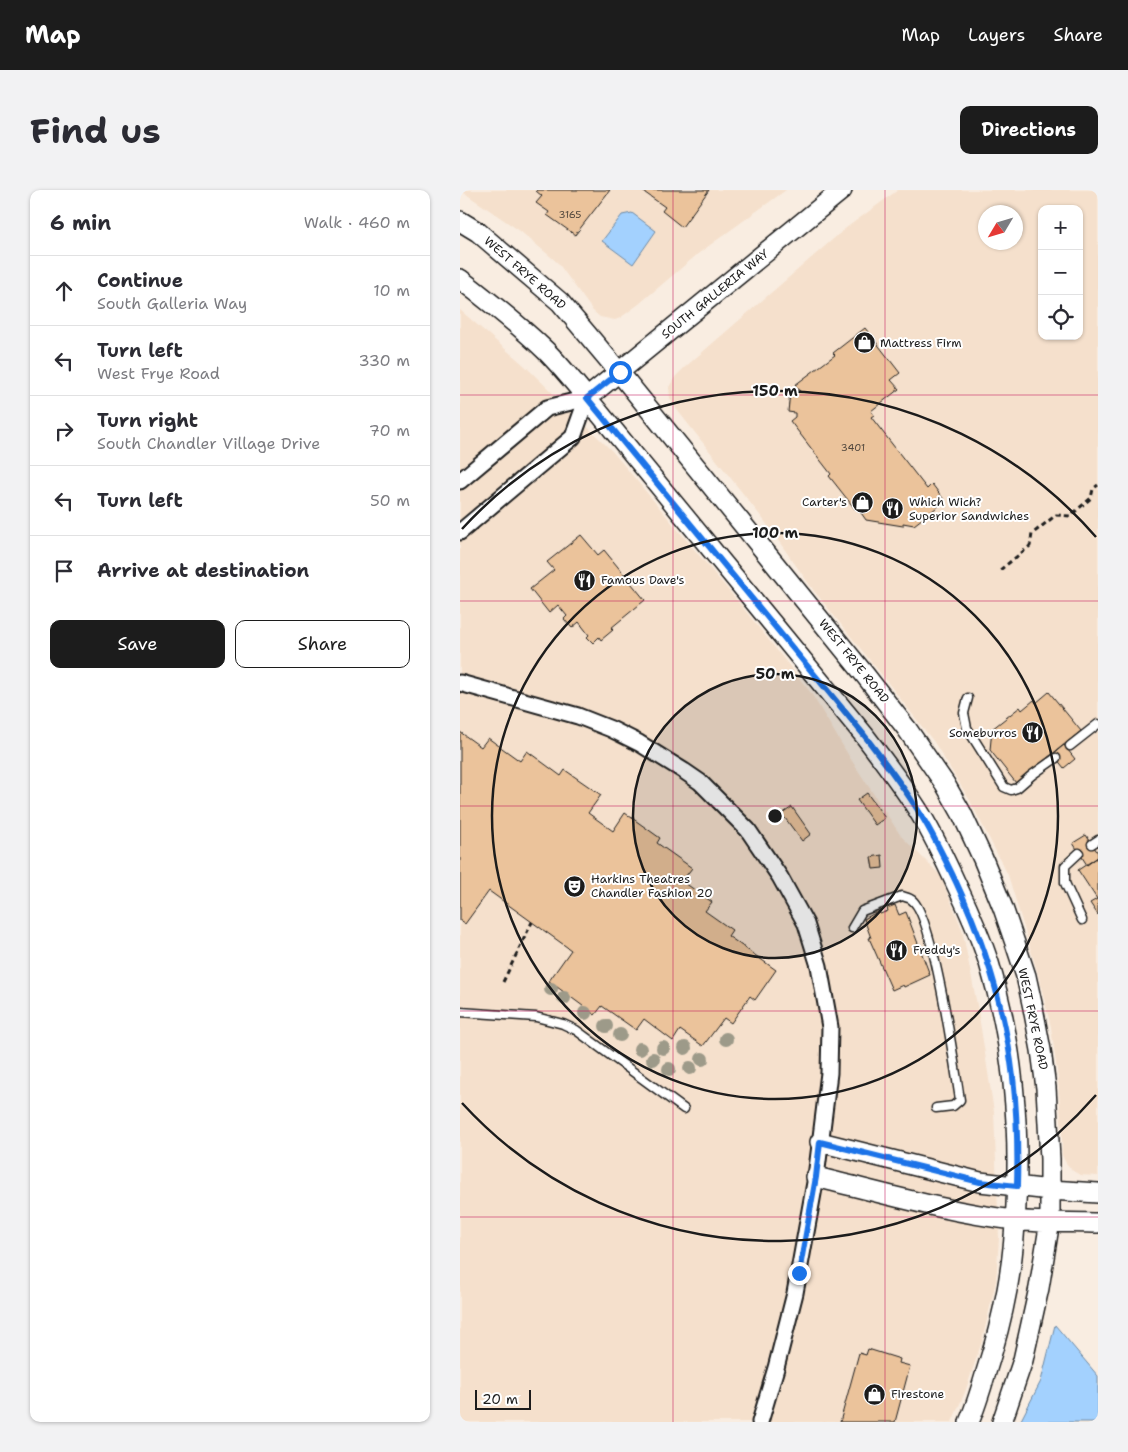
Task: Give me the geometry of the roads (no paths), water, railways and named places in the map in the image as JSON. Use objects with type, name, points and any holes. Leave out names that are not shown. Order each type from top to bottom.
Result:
[{"type":"street","name":"SOUTH GALLERIA WAY","points":[[460,480],[547,408],[587,398],[842,190]]},
{"type":"street","name":"WEST FRYE ROAD","points":[[460,221],[478,232],[560,302],[620,372],[882,697],[923,751],[962,814],[983,858],[1004,908],[1026,976],[1041,1050],[1046,1088],[1050,1158],[1050,1205],[1033,1321],[1020,1369],[1002,1422]]},
{"type":"street","points":[[460,279],[493,303],[547,352],[864,735],[903,787],[922,817],[971,914],[988,961],[1001,1008],[1012,1066],[1016,1102],[1016,1203],[1010,1275],[1005,1304],[996,1344],[969,1422]]},
{"type":"street","points":[[460,532],[573,438],[587,398]]},
{"type":"street","points":[[460,683],[578,716],[639,743],[684,770],[700,782],[748,830],[780,877],[806,924],[819,966],[830,1027],[828,1073],[816,1177],[795,1293],[760,1422]]},
{"type":"street","points":[[820,1142],[980,1182],[1016,1203],[1050,1205],[1098,1193]]},
{"type":"street","points":[[816,1177],[904,1200],[981,1215],[1016,1203],[1050,1205],[1098,1223]]},
{"type":"lane","points":[[968,698],[964,712],[967,728],[1004,787],[1012,790],[1017,788],[1056,758]]},
{"type":"lane","points":[[1070,746],[1098,724]]},
{"type":"lane","points":[[1079,853],[1065,866],[1065,883],[1082,920]]},
{"type":"lane","points":[[852,928],[862,911],[902,896],[913,900],[924,918],[937,969],[960,1100],[953,1106],[936,1108]]},
{"type":"lane","points":[[460,1012],[536,1017],[563,1024],[576,1030],[684,1109]]},
{"type":"water","points":[[632,213],[656,231],[633,264],[602,241],[622,215]]},
{"type":"water","points":[[1055,1325],[1098,1376],[1098,1422],[1020,1422],[1041,1381]]},
{"type":"place","name":"Mattress Firm","points":[[864,343]]},
{"type":"place","name":"Carter's","points":[[863,502]]},
{"type":"place","name":"Which Wich? Superior Sandwiches","points":[[893,509]]},
{"type":"place","name":"Famous Dave's","points":[[585,580]]},
{"type":"place","name":"Someburros","points":[[1033,733]]},
{"type":"place","name":"Harkins Theatres Chandler Fashion 20","points":[[575,886]]},
{"type":"place","name":"Freddy's","points":[[897,950]]},
{"type":"place","name":"Firestone","points":[[875,1394]]}]
